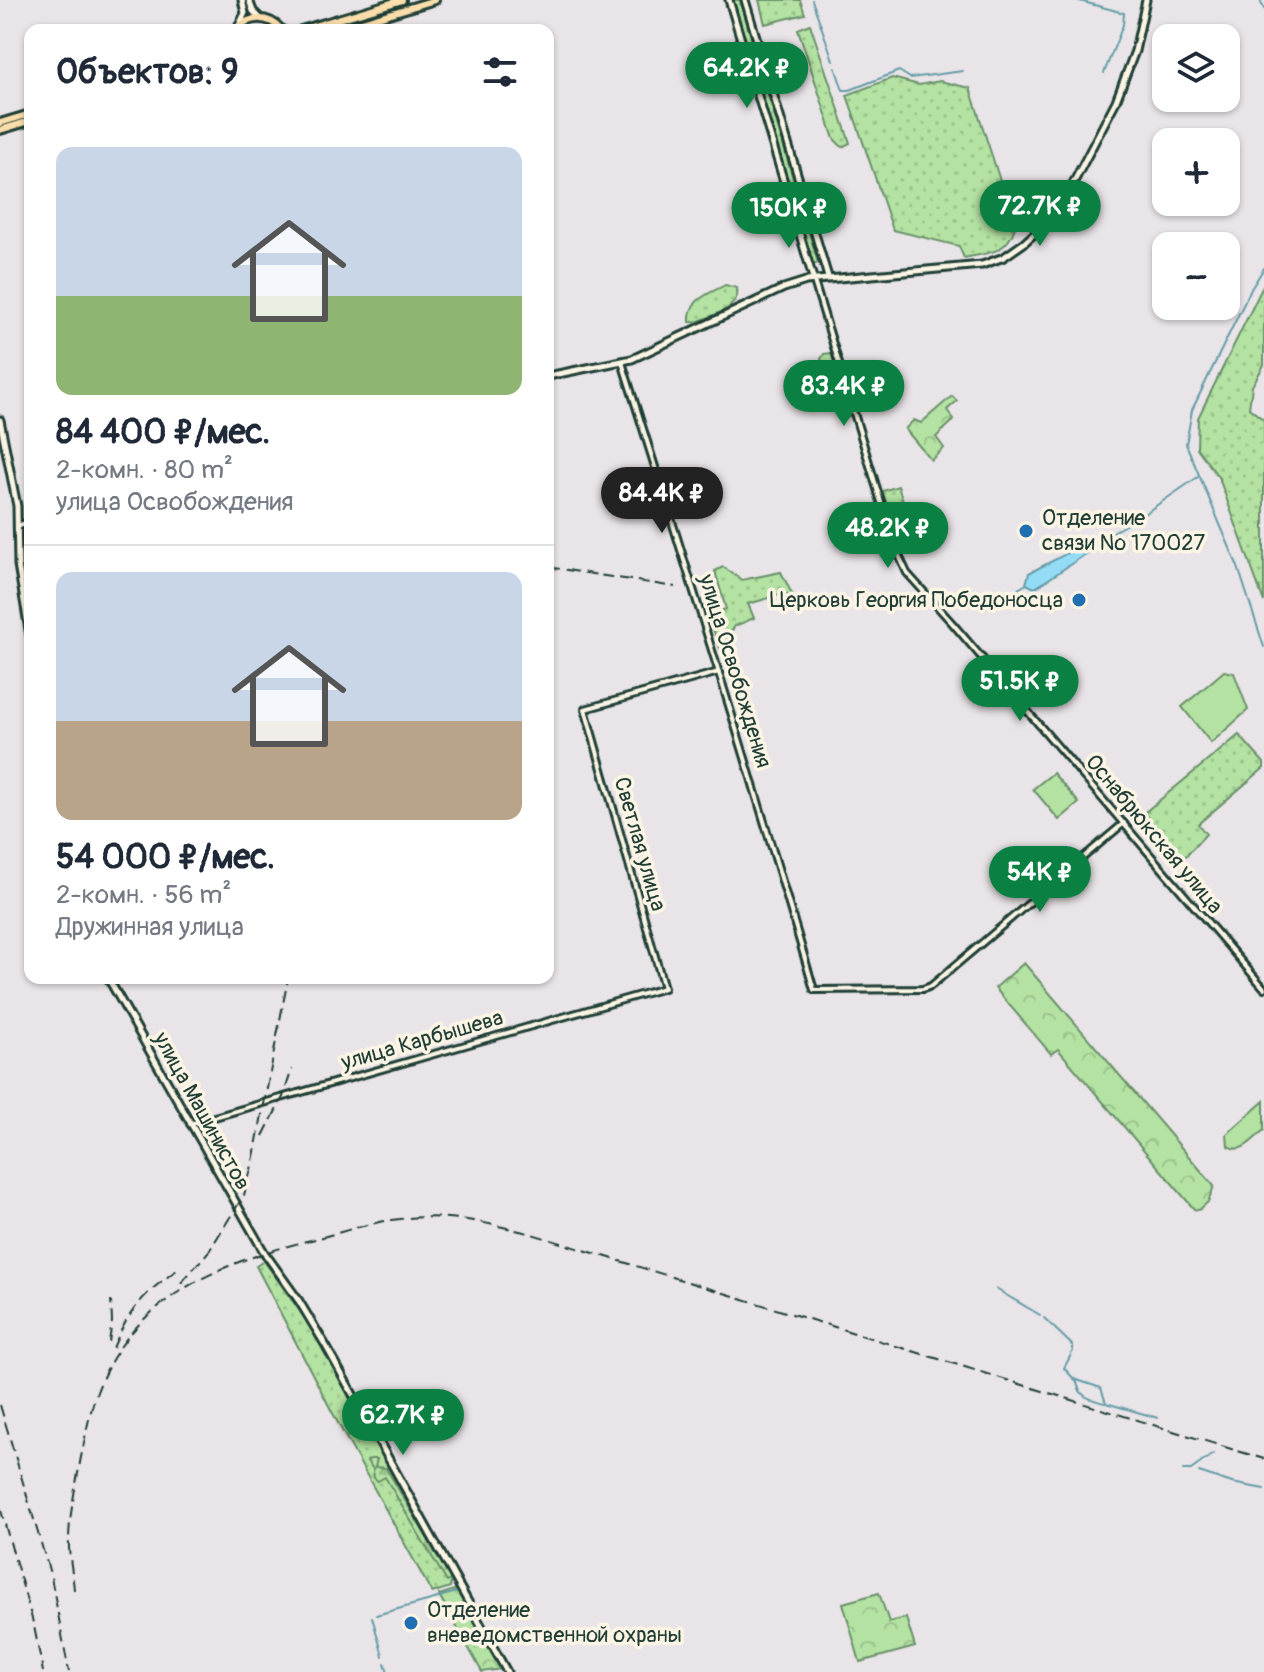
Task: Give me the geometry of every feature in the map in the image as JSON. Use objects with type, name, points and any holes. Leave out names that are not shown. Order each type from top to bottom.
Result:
[{"type":"main road","points":[[239,24],[245,13],[242,0]]},
{"type":"main road","points":[[249,0],[254,13],[275,24]]},
{"type":"main road","points":[[321,24],[402,0]]},
{"type":"main road","points":[[355,24],[435,0]]},
{"type":"main road","points":[[729,0],[813,278]]},
{"type":"main road","points":[[745,0],[828,277]]},
{"type":"main road","points":[[554,375],[622,362],[784,288],[813,278],[985,264],[1007,256],[1028,239],[1066,197],[1116,101],[1135,51],[1146,0]]},
{"type":"main road","points":[[243,24],[261,18]]},
{"type":"main road","points":[[0,123],[24,116]]},
{"type":"main road","points":[[0,130],[24,123]]},
{"type":"main road","points":[[0,420],[18,526],[18,565],[24,600]]},
{"type":"main road","points":[[18,526],[24,524]]},
{"type":"main road","name":"улица Машинистов","points":[[111,984],[269,1259],[326,1346],[507,1672]]},
{"type":"street","name":"Оснабрюкская улица","points":[[813,278],[902,566],[1264,988]]},
{"type":"street","name":"улица Освобождения","points":[[622,362],[814,990],[923,989],[937,982],[1124,823]]},
{"type":"street","name":"Светлая улица","points":[[664,988],[585,709],[719,672]]},
{"type":"street","name":"улица Карбышева","points":[[190,1124],[664,988]]},
{"type":"green space","points":[[733,0],[740,0],[818,263],[812,265]]},
{"type":"green space","points":[[759,0],[800,0],[805,14],[765,24]]},
{"type":"green space","points":[[810,24],[850,143],[842,147],[834,139],[798,29]]},
{"type":"green space","points":[[892,78],[919,85],[940,81],[970,88],[1015,227],[1007,243],[996,251],[964,258],[959,246],[893,230],[847,95]]},
{"type":"green space","points":[[1264,284],[1264,365],[1252,386],[1249,408],[1264,420],[1264,602],[1219,478],[1197,448],[1198,418]]},
{"type":"green space","points":[[725,285],[737,288],[735,301],[710,317],[690,322],[690,314],[696,303]]},
{"type":"green space","points":[[831,353],[850,415],[842,420],[838,417],[821,359],[824,354]]},
{"type":"green space","points":[[952,396],[957,401],[947,410],[954,420],[936,437],[944,448],[931,460],[905,429],[914,420],[921,423]]},
{"type":"green space","points":[[898,486],[914,536],[897,541],[883,491]]},
{"type":"green space","points":[[723,567],[742,580],[781,572],[793,596],[783,594],[748,604],[754,618],[735,626],[727,638],[732,653],[736,654],[736,659],[731,662],[722,653],[708,615],[726,609],[715,571]]},
{"type":"green space","points":[[1224,671],[1234,673],[1248,710],[1211,743],[1182,707]]},
{"type":"green space","points":[[1239,735],[1264,763],[1264,768],[1198,824],[1206,834],[1183,859],[1144,813]]},
{"type":"green space","points":[[1053,773],[1079,803],[1059,820],[1033,789]]},
{"type":"green space","points":[[1024,963],[1214,1186],[1208,1202],[1199,1210],[1194,1209],[1058,1049],[1051,1054],[995,988]]},
{"type":"green space","points":[[1264,1101],[1264,1130],[1243,1147],[1228,1146],[1227,1134]]},
{"type":"green space","points":[[264,1261],[309,1324],[452,1580],[450,1587],[432,1593],[256,1266]]},
{"type":"green space","points":[[377,1459],[375,1467],[386,1468],[451,1579],[449,1581],[385,1477],[378,1481],[374,1478],[373,1469],[367,1461]]},
{"type":"green space","points":[[457,1589],[502,1669],[482,1672],[439,1595]]},
{"type":"green space","points":[[879,1593],[889,1622],[906,1618],[915,1647],[860,1662],[843,1603]]},
{"type":"water","points":[[1083,543],[1092,545],[1092,550],[1035,588],[1026,584],[1029,573]]},
{"type":"waterway","points":[[812,0],[833,60]]},
{"type":"waterway","points":[[1076,0],[1124,13],[1123,25],[1104,73]]},
{"type":"waterway","points":[[1260,0],[1264,9]]},
{"type":"waterway","points":[[835,67],[843,90],[899,71],[910,78],[963,71]]},
{"type":"waterway","points":[[1264,268],[1192,410],[1186,444],[1238,567],[1264,647]]},
{"type":"waterway","points":[[1092,544],[1141,516],[1198,477]]},
{"type":"waterway","points":[[981,610],[1025,585]]},
{"type":"waterway","points":[[996,1289],[1040,1315]]},
{"type":"waterway","points":[[1044,1318],[1073,1346],[1064,1368],[1074,1379],[1101,1388],[1106,1403],[1158,1418]]},
{"type":"waterway","points":[[1076,1379],[1085,1396],[1104,1403]]},
{"type":"waterway","points":[[1183,1470],[1191,1470],[1213,1454]]},
{"type":"waterway","points":[[1199,1472],[1264,1489]]},
{"type":"waterway","points":[[439,1597],[457,1592]]},
{"type":"waterway","points":[[376,1615],[438,1598]]},
{"type":"waterway","points":[[372,1617],[383,1656]]},
{"type":"waterway","points":[[385,1663],[388,1672]]},
{"type":"railway","points":[[554,568],[675,587]]},
{"type":"railway","points":[[181,1283],[209,1251],[244,1195],[287,984]]},
{"type":"railway","points":[[263,1136],[283,1097],[292,1069]]},
{"type":"railway","points":[[74,1590],[69,1548],[70,1525],[88,1424],[97,1392],[112,1359],[132,1332],[156,1308],[183,1289],[245,1260],[366,1225],[417,1217],[450,1218],[532,1234],[1264,1459]]},
{"type":"railway","points":[[113,1348],[140,1302],[180,1268]]},
{"type":"railway","points":[[109,1342],[111,1300]]},
{"type":"railway","points":[[0,1405],[51,1577],[69,1672]]},
{"type":"railway","points":[[0,1507],[34,1626],[43,1672]]},
{"type":"place","name":"Отделение связи № 170027","points":[[1026,531]]},
{"type":"place","name":"Церковь Георгия Победоносца","points":[[1079,600]]},
{"type":"place","name":"Отделение вневедомственной охраны","points":[[411,1623]]}]
